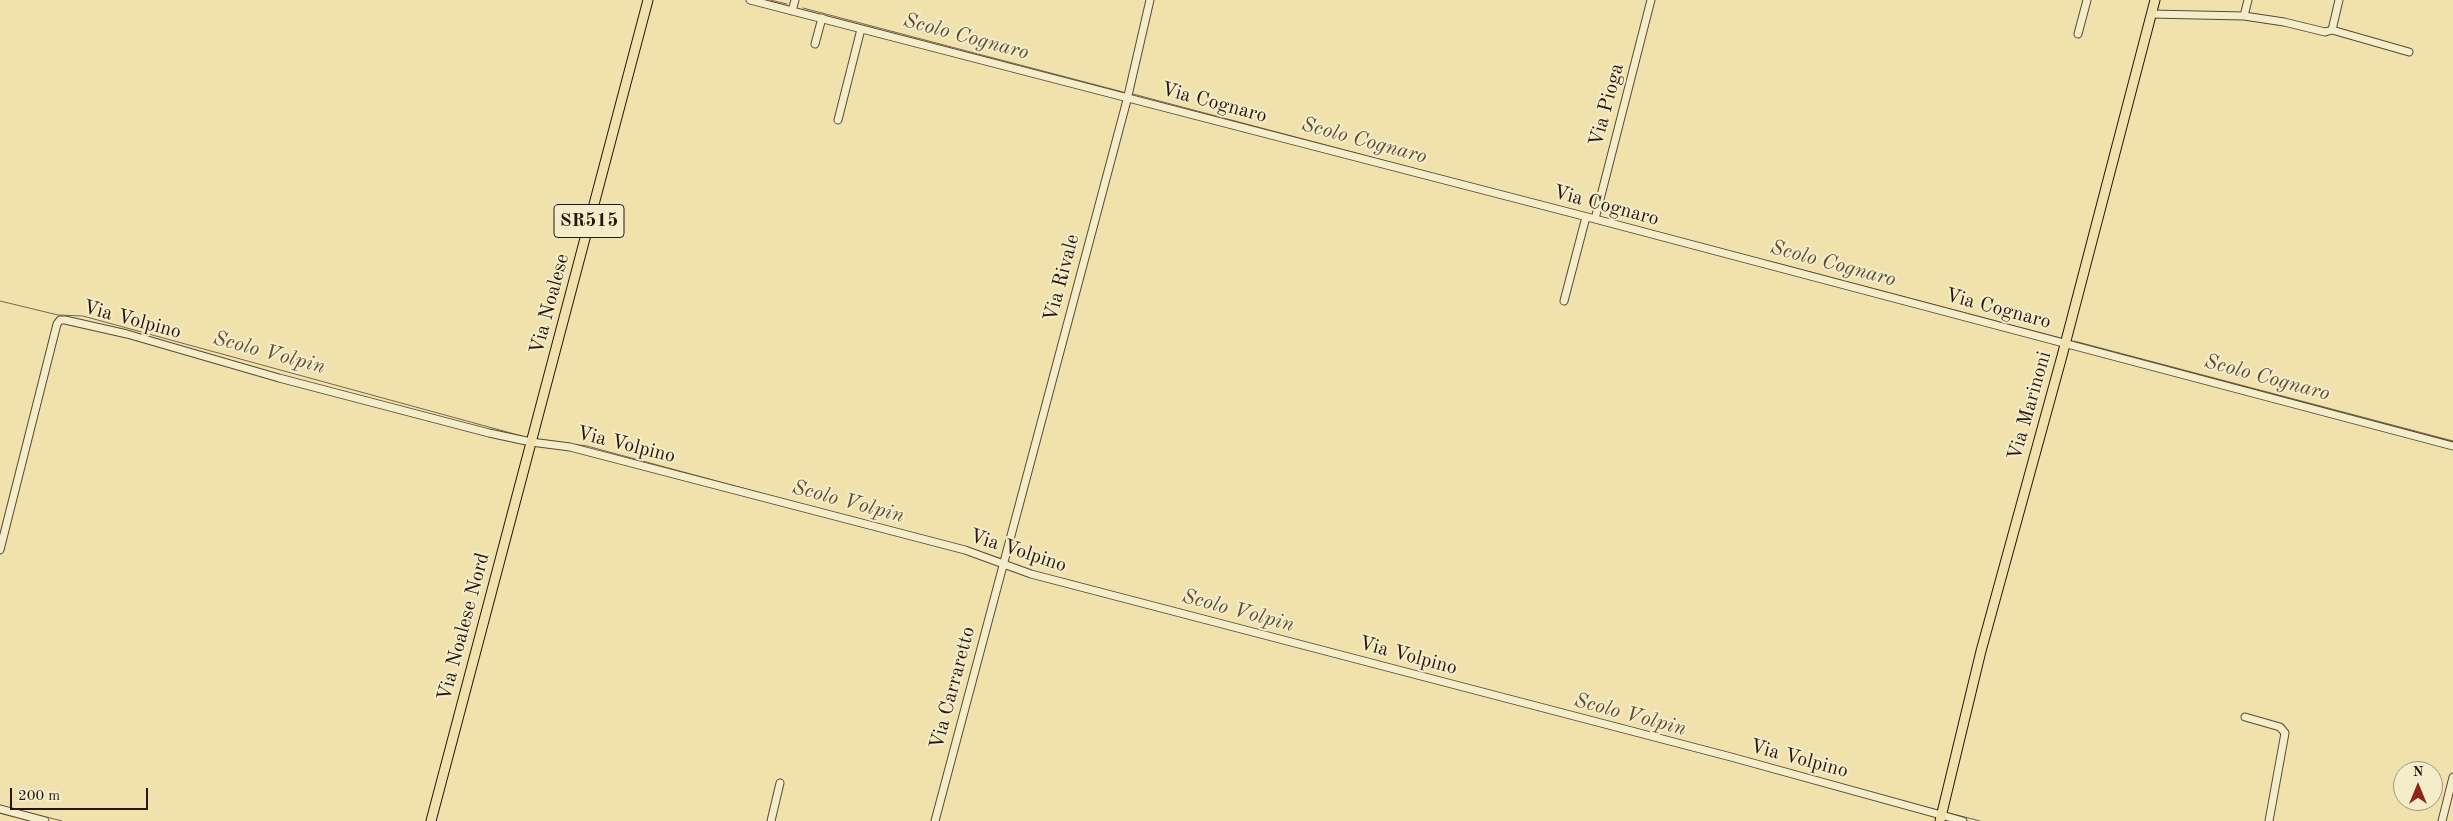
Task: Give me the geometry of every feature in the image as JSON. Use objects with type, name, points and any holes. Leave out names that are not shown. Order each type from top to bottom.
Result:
[{"type":"main road","name":"Via Noalese","points":[[531,442],[648,0]]},
{"type":"main road","name":"Via Marinoni","points":[[1941,819],[1979,659],[2066,344],[2155,0]]},
{"type":"main road","name":"Via Noalese Nord","points":[[431,821],[531,442]]},
{"type":"street","name":"Via Cognaro","points":[[750,0],[1595,219],[2453,446]]},
{"type":"street","points":[[792,10],[795,0]]},
{"type":"street","name":"Via Rivale","points":[[1003,561],[1150,0]]},
{"type":"street","name":"Via Pioga","points":[[1595,219],[1651,0]]},
{"type":"street","points":[[2078,34],[2087,0]]},
{"type":"street","points":[[2244,16],[2248,0]]},
{"type":"street","points":[[2332,30],[2340,0]]},
{"type":"street","points":[[2151,14],[2244,16],[2284,22],[2325,32],[2332,30],[2409,52]]},
{"type":"street","points":[[815,44],[822,18]]},
{"type":"street","points":[[838,120],[861,28]]},
{"type":"street","points":[[1564,302],[1586,217]]},
{"type":"street","name":"Via Volpino","points":[[0,550],[57,324],[61,320],[101,327],[279,378],[531,442],[556,445],[602,456],[965,550],[1003,561],[1031,574],[1731,758],[1941,819],[1963,821]]},
{"type":"street","name":"Via Carraretto","points":[[935,821],[1003,561]]},
{"type":"street","points":[[2244,718],[2280,728],[2284,733],[2269,821]]},
{"type":"street","points":[[2442,821],[2453,777]]},
{"type":"street","points":[[771,821],[780,783]]},
{"type":"street","points":[[0,809],[45,821]]},
{"type":"waterway","name":"Scolo Cognaro","points":[[770,0],[787,4]]},
{"type":"waterway","name":"Scolo Cognaro","points":[[803,8],[1123,92]]},
{"type":"waterway","name":"Scolo Cognaro","points":[[1133,94],[1458,180]]},
{"type":"waterway","name":"Scolo Cognaro","points":[[1769,261],[2060,338]]},
{"type":"waterway","name":"Scolo Volpin","points":[[0,301],[58,315],[83,316],[529,438]]},
{"type":"waterway","name":"Scolo Cognaro","points":[[2074,341],[2453,441]]},
{"type":"waterway","name":"Scolo Volpin","points":[[536,439],[587,446],[828,511]]},
{"type":"waterway","name":"Scolo Volpin","points":[[972,549],[1002,559]]},
{"type":"waterway","name":"Scolo Volpin","points":[[1065,579],[1150,602]]},
{"type":"waterway","points":[[0,805],[62,821]]},
{"type":"waterway","name":"Scolo Volpin","points":[[1918,805],[1934,809]]},
{"type":"waterway","name":"Scolo Volpin","points":[[1949,813],[1980,821]]}]
